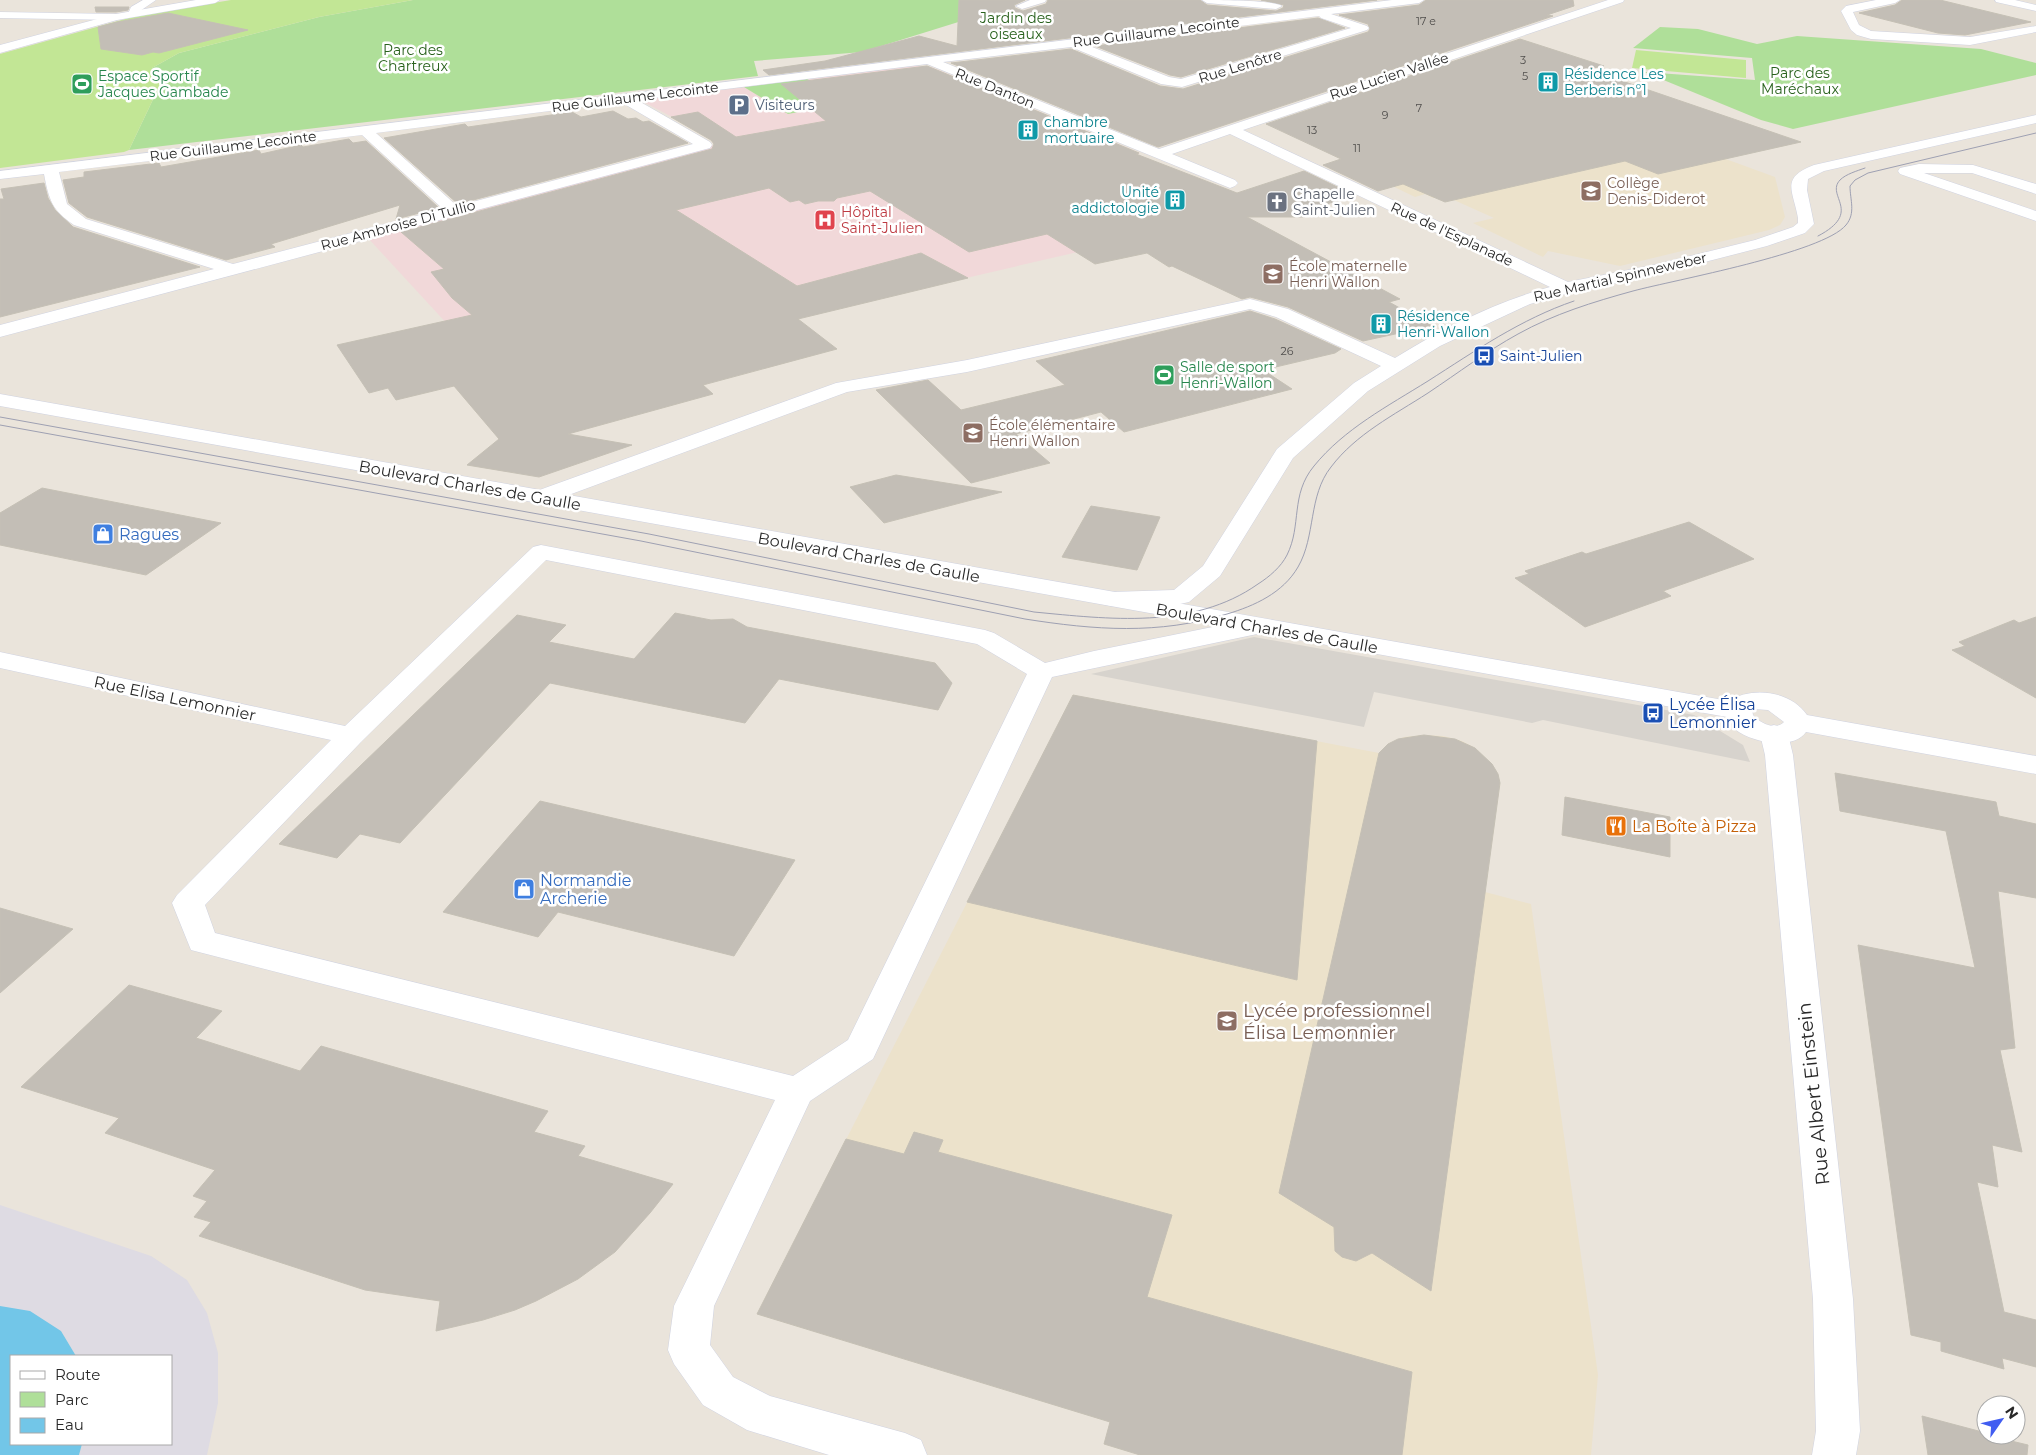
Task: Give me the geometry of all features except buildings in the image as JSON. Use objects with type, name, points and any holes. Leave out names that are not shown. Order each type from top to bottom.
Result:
[{"type":"street","points":[[134,14],[135,9],[151,0]]},
{"type":"street","points":[[0,49],[116,17],[215,0]]},
{"type":"street","points":[[1022,6],[1042,0]]},
{"type":"street","points":[[1206,0],[1305,10],[1316,13]]},
{"type":"street","name":"Rue Guillaume Lecointe","points":[[0,175],[1420,0]]},
{"type":"street","name":"Rue Lucien Vallée","points":[[1158,154],[1620,0]]},
{"type":"street","points":[[1895,0],[1850,8],[1847,11],[1853,28],[1859,32],[1887,37],[1970,41],[2036,29]]},
{"type":"street","points":[[2000,0],[2018,2],[2036,8]]},
{"type":"street","points":[[1270,6],[1284,2]]},
{"type":"street","name":"Rue Lenôtre","points":[[1071,43],[1166,81],[1182,83],[1364,28],[1316,13]]},
{"type":"street","points":[[0,15],[116,17]]},
{"type":"street","name":"Rue Danton","points":[[927,61],[1230,183]]},
{"type":"street","name":"Rue Ambroise Di Tullio","points":[[0,331],[705,145],[623,98]]},
{"type":"street","name":"Rue Martial Spinneweber","points":[[1107,600],[1180,597],[1212,571],[1285,454],[1362,387],[1433,342],[1508,306],[1566,288],[1702,258],[1761,243],[1799,230],[1806,224],[1807,215],[1798,189],[1800,179],[1803,175],[1818,168],[2036,119]]},
{"type":"street","name":"Rue de l'Esplanade","points":[[1230,129],[1566,288]]},
{"type":"street","points":[[365,130],[453,210]]},
{"type":"street","points":[[2036,189],[1973,169],[1920,168],[1905,171],[2036,216]]},
{"type":"street","points":[[51,169],[57,201],[64,212],[80,222],[231,270]]},
{"type":"street","points":[[539,498],[842,387],[968,366],[1250,304],[1282,313],[1367,354],[1396,365]]},
{"type":"street","name":"Boulevard Charles de Gaulle","points":[[0,400],[1107,600],[1738,711],[1743,721],[1757,730],[1786,728]]},
{"type":"street","points":[[798,1091],[202,942],[188,903],[351,736],[541,552],[985,638],[1041,672],[1094,659],[1257,626]]},
{"type":"street","name":"Rue Elisa Lemonnier","points":[[0,660],[351,736]]},
{"type":"street","points":[[904,1455],[762,1415],[718,1391],[689,1350],[694,1306],[798,1091],[861,1049],[1041,672]]},
{"type":"street","points":[[1786,728],[2036,765]]},
{"type":"street","name":"Rue Albert Einstein","points":[[1786,728],[1782,794],[1833,1299],[1838,1432],[1834,1455]]},
{"type":"shaded area","name":"Hôpital Saint-Julien","points":[[915,66],[931,67],[1140,153],[1137,154],[1149,160],[1208,182],[1203,190],[1250,212],[574,369],[473,352],[367,237],[721,143],[640,100]]},
{"type":"shaded area","name":"Collège Denis-Diderot","points":[[1723,158],[1775,177],[1785,217],[1780,225],[1769,230],[1620,266],[1548,251],[1543,257],[1473,223],[1494,218],[1445,196],[1433,198],[1425,194],[1415,197],[1351,166]]},
{"type":"shaded area","points":[[1254,637],[1694,715],[1743,745],[1750,762],[1543,720],[1532,723],[1374,692],[1364,727],[1091,674]]},
{"type":"shaded area","name":"Lycée professionnel Élisa Lemonnier","points":[[1073,695],[1379,753],[1388,744],[1404,737],[1443,736],[1462,741],[1475,748],[1492,764],[1498,774],[1500,783],[1485,892],[1531,904],[1598,1375],[1591,1455],[1140,1455],[1104,1444],[1110,1422],[757,1314]]},
{"type":"shaded area","points":[[0,1205],[151,1256],[187,1280],[207,1313],[218,1353],[218,1403],[207,1455],[79,1455],[82,1445],[172,1445],[172,1355],[75,1355],[61,1331],[0,1306]]},
{"type":"green space","name":"Espace Sportif Jacques Gambade","points":[[231,0],[413,0],[319,17],[179,53],[152,68],[159,77],[169,79],[158,89],[129,150],[0,168],[0,54],[136,16]]},
{"type":"green space","name":"Parc des Chartreux","points":[[413,0],[986,0],[1013,5],[862,52],[754,61],[758,76],[129,150],[158,89],[168,80],[159,77],[152,68],[179,53],[319,17]]},
{"type":"green space","name":"Parc des Maréchaux","points":[[1660,27],[1698,29],[1757,44],[1797,36],[1981,49],[2036,63],[2036,75],[1793,129],[1761,120],[1644,72],[1755,80],[1752,58],[1633,48]]},
{"type":"green space","points":[[1636,50],[1746,60],[1746,78],[1632,68]]},
{"type":"green space","points":[[807,79],[851,102],[788,114],[744,87]]},
{"type":"water","points":[[0,1306],[30,1311],[61,1331],[75,1355],[10,1355],[10,1445],[82,1445],[79,1455],[0,1455]]},
{"type":"tram line","points":[[0,425],[641,541],[1025,619],[1101,628],[1151,628],[1176,625],[1227,614],[1247,607],[1276,591],[1292,576],[1304,555],[1319,491],[1324,478],[1341,455],[1376,426],[1506,341],[1546,320],[1589,304],[1809,246],[1832,235],[1846,225],[1851,216],[1850,186],[1855,180],[1868,173],[2036,133]]},
{"type":"tram line","points":[[1818,236],[1832,227],[1839,219],[1841,205],[1837,186],[1840,180],[1848,174],[1865,168]]},
{"type":"tram line","points":[[0,417],[649,534],[1034,612],[1091,617],[1149,618],[1178,615],[1206,609],[1233,599],[1258,584],[1274,571],[1287,555],[1294,533],[1299,499],[1307,477],[1314,466],[1339,441],[1382,409],[1499,336],[1554,308],[1574,301]]},
{"type":"place","name":"Résidence Les Berberis n°1","points":[[1548,82]]},
{"type":"place","name":"Espace Sportif Jacques Gambade","points":[[82,84]]},
{"type":"place","name":"Visiteurs","points":[[739,105]]},
{"type":"place","name":"chambre mortuaire","points":[[1028,130]]},
{"type":"place","name":"Collège Denis-Diderot","points":[[1591,191]]},
{"type":"place","name":"Unité addictologie","points":[[1175,200]]},
{"type":"place","name":"Chapelle Saint-Julien","points":[[1277,202]]},
{"type":"place","name":"Hôpital Saint-Julien","points":[[825,220]]},
{"type":"place","name":"École maternelle Henri Wallon","points":[[1273,274]]},
{"type":"place","name":"Résidence Henri-Wallon","points":[[1381,324]]},
{"type":"place","name":"Saint-Julien","points":[[1484,356]]},
{"type":"place","name":"Salle de sport Henri-Wallon","points":[[1164,375]]},
{"type":"place","name":"École élémentaire Henri Wallon","points":[[973,433]]},
{"type":"place","name":"Ragues","points":[[103,534]]},
{"type":"place","name":"Lycée Élisa Lemonnier","points":[[1653,713]]},
{"type":"place","name":"La Boîte à Pizza","points":[[1616,826]]},
{"type":"place","name":"Normandie Archerie","points":[[524,889]]},
{"type":"place","name":"Lycée professionnel Élisa Lemonnier","points":[[1227,1021]]},
{"type":"park label","name":"Jardin des oiseaux","points":[[1016,26]]}]
